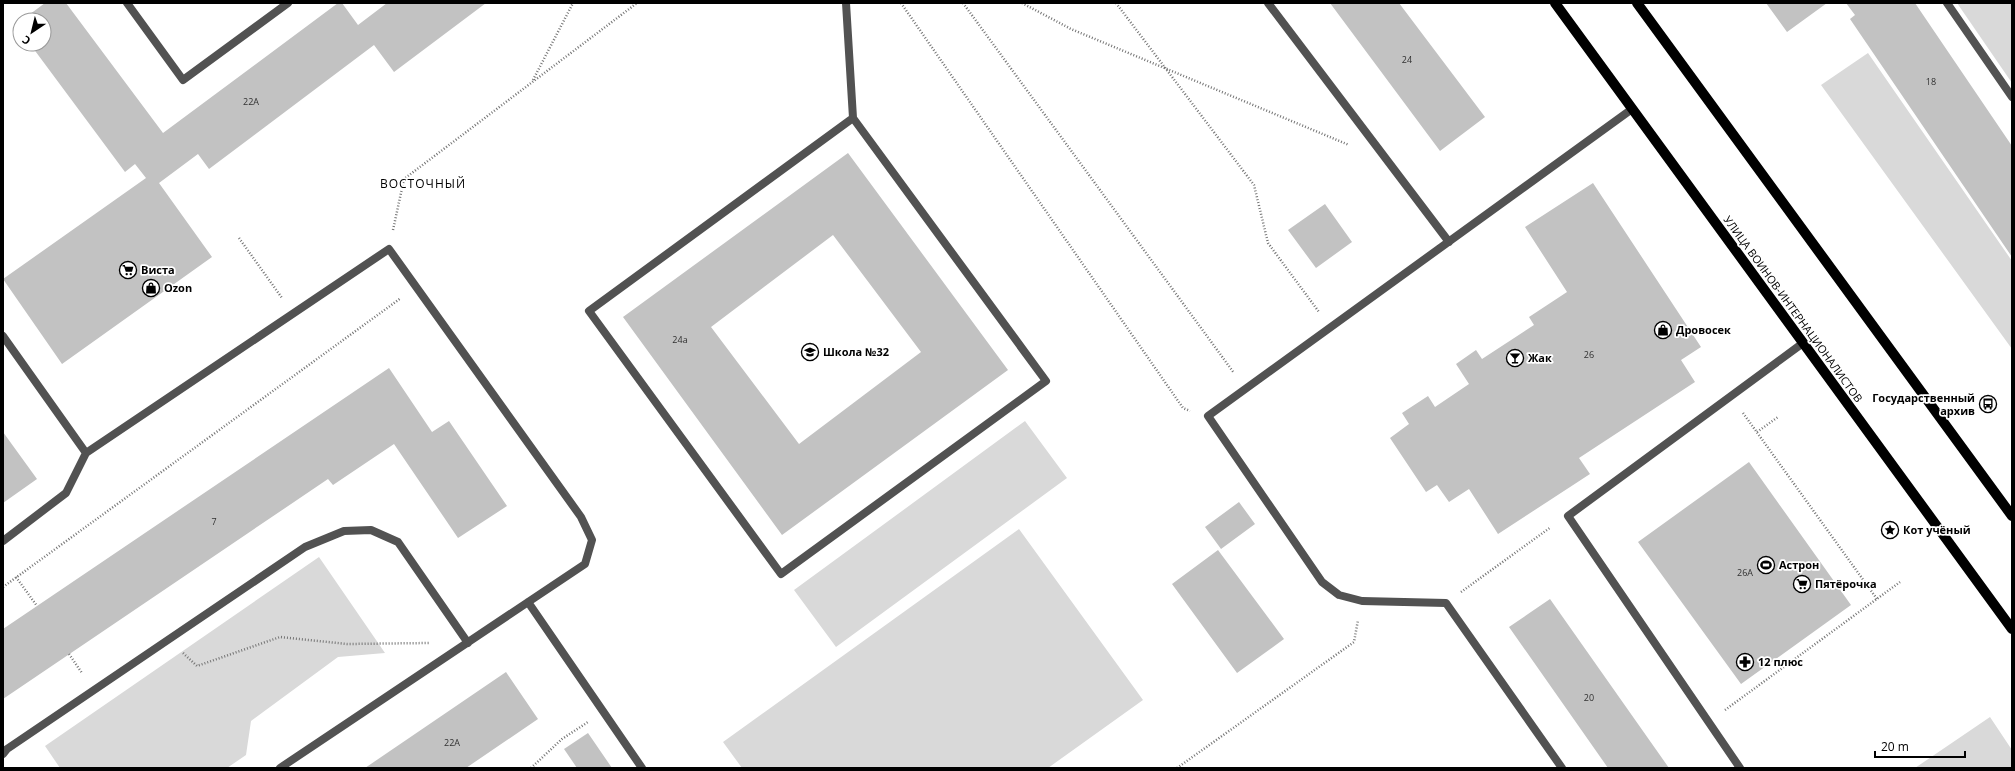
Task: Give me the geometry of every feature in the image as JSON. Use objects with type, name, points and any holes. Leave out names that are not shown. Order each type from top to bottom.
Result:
[{"type":"main road","name":"УЛИЦА ВОИНОВ-ИНТЕРНАЦИОНАЛИСТОВ","points":[[1555,3],[2012,629]]},
{"type":"main road","points":[[1637,3],[2012,516]]},
{"type":"lane","points":[[127,3],[183,80],[288,3]]},
{"type":"lane","points":[[846,3],[853,118],[1046,381],[781,574],[589,311],[853,118]]},
{"type":"lane","points":[[1268,3],[1449,242]]},
{"type":"lane","points":[[1948,3],[2012,97]]},
{"type":"lane","points":[[1562,768],[1446,603],[1362,600],[1339,595],[1322,582],[1208,416],[1632,109]]},
{"type":"lane","points":[[3,540],[66,494],[86,453],[389,249],[581,517],[592,540],[585,564],[280,768]]},
{"type":"lane","points":[[3,336],[86,453]]},
{"type":"lane","points":[[1740,768],[1568,516],[1803,343]]},
{"type":"lane","points":[[3,754],[7,749],[305,547],[344,532],[371,530],[398,542],[468,643]]},
{"type":"lane","points":[[528,602],[642,768]]},
{"type":"path","points":[[532,82],[573,3]]},
{"type":"path","points":[[389,249],[404,179],[636,3]]},
{"type":"path","points":[[901,3],[1183,408],[1208,416]]},
{"type":"path","points":[[964,3],[1245,388]]},
{"type":"path","points":[[1022,3],[1071,29],[1352,147]]},
{"type":"path","points":[[1116,3],[1254,186],[1268,243],[1330,327]]},
{"type":"path","points":[[239,238],[293,313]]},
{"type":"path","points":[[3,587],[416,287]]},
{"type":"path","points":[[1731,396],[1877,599]]},
{"type":"path","points":[[1757,432],[1778,417]]},
{"type":"path","points":[[1446,603],[1568,516]]},
{"type":"path","points":[[16,577],[37,606]]},
{"type":"path","points":[[1708,722],[1900,582]]},
{"type":"path","points":[[1177,768],[1354,642],[1362,600]]},
{"type":"path","points":[[170,639],[197,666],[280,637],[347,644],[430,643]]},
{"type":"path","points":[[531,768],[562,739],[604,712]]},
{"type":"shaded area","points":[[1957,3],[2012,3],[2012,83]]},
{"type":"shaded area","points":[[1868,53],[2012,261],[2012,349],[1821,85]]},
{"type":"shaded area","points":[[1025,421],[1067,478],[836,647],[794,590]]},
{"type":"shaded area","points":[[1019,529],[1143,700],[1048,768],[742,768],[723,742]]},
{"type":"shaded area","points":[[319,557],[385,653],[338,657],[251,721],[246,755],[227,768],[60,768],[45,746]]},
{"type":"shaded area","points":[[1990,717],[2012,750],[2012,768],[1915,768]]},
{"type":"building","points":[[45,3],[66,3],[163,133],[338,3],[342,3],[358,25],[387,3],[486,3],[394,72],[374,45],[209,169],[198,154],[159,183],[212,257],[62,364],[3,279],[146,178],[135,164],[125,172],[36,52],[52,52],[52,12],[33,12]]},
{"type":"building","points":[[1330,3],[1399,3],[1485,117],[1440,151]]},
{"type":"building","points":[[1766,3],[1827,3],[1787,32]]},
{"type":"building","points":[[1846,3],[1915,3],[2012,146],[2012,257],[1850,19],[1855,15]]},
{"type":"building","points":[[848,153],[1008,370],[782,535],[623,317]],"holes":[[[833,235],[921,352],[799,444],[711,327]]]},
{"type":"building","points":[[1593,183],[1701,347],[1681,360],[1695,382],[1579,458],[1590,474],[1498,534],[1469,489],[1449,502],[1437,485],[1426,492],[1390,438],[1409,424],[1402,413],[1428,396],[1435,407],[1469,384],[1456,364],[1476,350],[1482,359],[1534,325],[1529,317],[1567,292],[1525,227]]},
{"type":"building","points":[[1325,204],[1352,242],[1316,268],[1288,230]]},
{"type":"building","points":[[389,368],[432,432],[449,421],[507,506],[458,538],[394,444],[333,485],[328,479],[3,699],[3,629]]},
{"type":"building","points":[[3,432],[37,479],[3,503]]},
{"type":"building","points":[[1749,462],[1851,605],[1741,684],[1638,542]]},
{"type":"building","points":[[1239,502],[1255,524],[1221,549],[1205,527]]},
{"type":"building","points":[[1218,550],[1284,639],[1237,673],[1172,584]]},
{"type":"building","points":[[1550,599],[1669,768],[1608,768],[1509,627]]},
{"type":"building","points":[[506,672],[538,719],[466,768],[365,768]]},
{"type":"building","points":[[588,733],[612,768],[577,768],[564,749]]},
{"type":"place","name":"Виста","points":[[128,270]]},
{"type":"place","name":"Ozon","points":[[151,288]]},
{"type":"place","name":"Дровосек","points":[[1663,330]]},
{"type":"place","name":"Школа №32","points":[[810,352]]},
{"type":"place","name":"Жак","points":[[1515,358]]},
{"type":"place","name":"Государственный архив","points":[[1988,404]]},
{"type":"place","name":"Кот учёный","points":[[1890,530]]},
{"type":"place","name":"Астрон","points":[[1766,565]]},
{"type":"place","name":"Пятёрочка","points":[[1802,584]]},
{"type":"place","name":"12 плюс","points":[[1745,662]]},
{"type":"district","name":"ВОСТОЧНЫЙ","points":[[423,184]]}]
